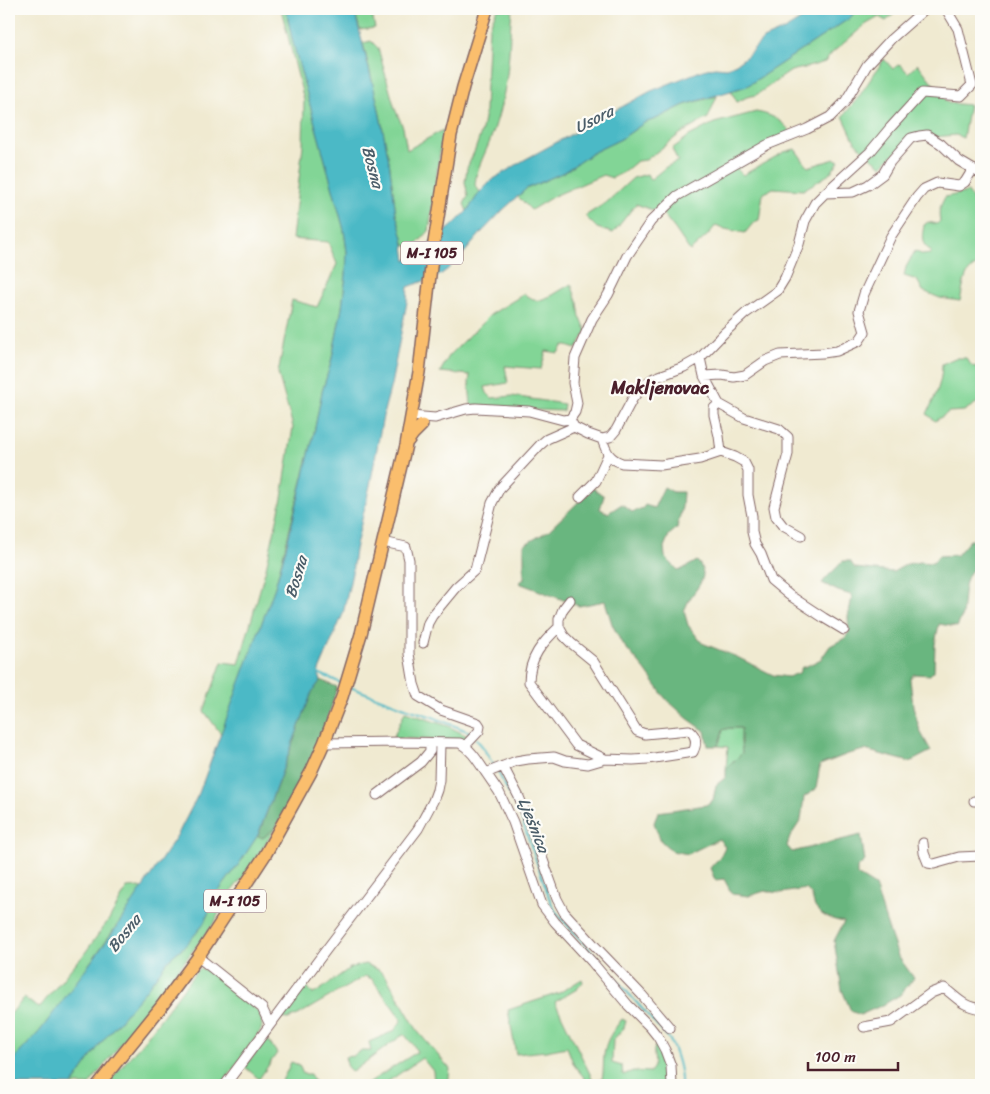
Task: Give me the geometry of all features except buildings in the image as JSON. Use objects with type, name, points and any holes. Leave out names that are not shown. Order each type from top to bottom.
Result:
[{"type":"main road","name":"M-I 105","points":[[98,1085],[161,1007],[198,957],[265,855],[293,806],[324,743],[342,697],[361,634],[406,445],[419,372],[433,250],[451,135],[463,87],[487,9]]},
{"type":"main road","points":[[406,445],[422,425]]},
{"type":"street","points":[[423,643],[432,616],[456,588],[475,570],[492,503],[500,488],[540,445],[572,423],[577,403],[573,383],[575,358],[592,320],[608,295],[627,256],[651,221],[677,196],[767,145],[807,129],[830,117],[845,102],[867,65],[891,39],[925,9]]},
{"type":"street","points":[[411,417],[415,424],[422,425],[435,418],[466,409],[529,411],[572,423],[588,434],[602,439],[610,436],[616,430],[633,398],[643,386],[654,378],[684,367],[700,358],[724,332],[746,313],[777,291],[785,278],[799,244],[805,221],[815,203],[870,152],[922,93],[961,96],[972,86],[958,29],[946,9]]},
{"type":"street","points":[[704,376],[722,375],[734,377],[744,375],[766,361],[780,355],[837,351],[859,341],[865,332],[859,311],[860,303],[891,236],[917,197],[924,189],[937,184],[959,186],[977,171],[959,161],[941,144],[927,135],[919,136],[911,138],[890,162],[883,174],[868,185],[852,192],[826,193]]},
{"type":"street","points":[[700,358],[704,376],[719,404],[744,418],[779,429],[788,437],[788,454],[774,507],[776,517],[783,526],[801,536]]},
{"type":"street","points":[[719,404],[714,408],[714,414],[719,436],[720,452]]},
{"type":"street","points":[[411,417],[435,418]]},
{"type":"street","points":[[602,439],[608,455],[622,463],[661,465],[700,459],[720,452],[744,462],[748,470],[748,494],[752,516],[752,532],[755,544],[771,580],[789,595],[844,630]]},
{"type":"street","points":[[580,497],[596,480],[608,455]]},
{"type":"street","points":[[324,743],[468,743],[479,731],[480,726],[478,723],[441,710],[418,696],[409,654],[408,560],[406,547],[383,542]]},
{"type":"street","points":[[489,773],[516,761],[541,758],[554,757],[565,761],[588,764],[605,759],[633,760],[683,755],[693,752],[696,745],[695,739],[693,733],[689,730],[645,734],[637,731],[593,662],[564,636],[559,627],[559,619],[563,609],[570,600]]},
{"type":"street","points":[[559,627],[546,639],[533,658],[529,682],[576,745],[605,759]]},
{"type":"street","points":[[377,795],[421,762],[430,751],[430,743]]},
{"type":"street","points":[[468,743],[474,755],[489,773],[514,822],[542,905],[658,1037],[671,1066],[672,1085]]},
{"type":"street","points":[[225,1085],[418,829],[433,801],[440,780],[440,744]]},
{"type":"street","points":[[502,767],[520,797],[557,900],[564,912],[642,995],[670,1028]]},
{"type":"street","points":[[923,842],[924,853],[928,863],[934,864],[959,857],[981,856]]},
{"type":"street","points":[[198,957],[262,1008],[270,1025]]},
{"type":"street","points":[[864,1027],[891,1022],[931,993],[944,988],[964,1005],[981,1009]]},
{"type":"green space","points":[[281,9],[286,9],[292,39],[344,230],[347,252],[346,275],[342,308],[331,363],[322,392],[313,438],[275,587],[221,734],[204,711],[222,662],[239,664],[266,568],[282,498],[293,427],[278,373],[292,300],[317,307],[337,264],[328,242],[292,239],[303,145],[304,100]]},
{"type":"green space","points":[[354,9],[371,9],[375,28],[360,30]]},
{"type":"green space","points":[[497,9],[512,9],[507,75],[496,123],[476,179],[475,185],[480,192],[467,211],[464,204],[468,196],[465,182],[467,168],[482,130],[485,112],[489,28]]},
{"type":"green space","points":[[857,9],[900,9],[886,21],[879,17],[865,25],[832,53],[825,62],[791,71],[756,95],[737,102],[731,91],[747,86],[850,18]]},
{"type":"green space","points":[[371,41],[378,48],[395,109],[403,127],[407,150],[443,130],[429,231],[417,244],[405,246],[396,214],[389,161],[363,43]]},
{"type":"green space","points":[[884,59],[893,69],[900,64],[908,73],[918,64],[948,103],[969,105],[963,138],[956,135],[924,138],[909,143],[899,149],[882,166],[865,153],[855,142],[843,116],[858,98]]},
{"type":"green space","points":[[717,96],[708,118],[680,134],[646,160],[637,161],[624,172],[612,178],[603,175],[554,196],[531,210],[518,197],[526,189],[564,172],[594,152],[621,139],[644,123],[684,105]]},
{"type":"green space","points":[[756,112],[778,120],[795,137],[737,169],[743,175],[784,152],[795,149],[808,167],[835,159],[839,161],[825,177],[803,190],[773,188],[763,194],[759,220],[754,222],[745,233],[716,225],[690,251],[663,214],[636,204],[613,233],[597,228],[585,216],[607,202],[633,178],[647,174],[650,180],[666,167],[678,161],[672,149],[689,136],[714,123]]},
{"type":"green space","points":[[968,192],[974,202],[981,206],[981,264],[975,266],[965,278],[960,301],[940,298],[923,291],[917,280],[904,276],[906,267],[915,251],[923,255],[930,254],[931,251],[923,240],[924,225],[928,222],[937,224],[940,221],[940,209],[945,197]]},
{"type":"green space","points":[[571,284],[578,303],[580,317],[587,331],[576,349],[563,345],[558,353],[546,351],[541,369],[505,366],[508,383],[485,387],[487,393],[492,398],[512,396],[564,404],[563,411],[471,405],[470,375],[440,372],[449,356],[490,315],[524,294],[537,301],[551,296]]},
{"type":"green space","points":[[955,358],[966,358],[972,366],[981,368],[981,405],[978,402],[964,411],[949,412],[935,421],[927,414],[939,384],[942,364]]},
{"type":"green space","points":[[664,487],[673,492],[683,492],[677,528],[669,535],[664,547],[665,557],[679,571],[697,561],[703,571],[702,580],[684,611],[688,625],[702,643],[737,657],[773,675],[788,677],[799,673],[802,667],[821,659],[830,646],[845,638],[849,632],[848,617],[851,595],[822,583],[843,561],[850,561],[855,568],[893,572],[907,564],[933,563],[938,556],[957,555],[970,540],[981,541],[981,564],[970,573],[967,579],[962,615],[957,627],[939,624],[935,644],[934,671],[930,675],[914,674],[910,679],[913,706],[920,731],[931,751],[910,762],[865,750],[848,754],[820,765],[816,789],[804,797],[801,820],[790,837],[787,846],[792,852],[861,835],[865,861],[857,868],[857,875],[875,886],[898,956],[914,978],[900,995],[860,1015],[851,1011],[842,990],[834,941],[844,922],[824,916],[815,907],[812,896],[806,889],[781,893],[765,891],[749,896],[732,894],[724,879],[715,880],[710,868],[720,857],[725,847],[719,839],[688,854],[672,851],[661,841],[654,823],[658,812],[706,805],[713,800],[716,785],[726,777],[726,769],[742,753],[741,728],[723,730],[718,746],[708,746],[705,731],[665,698],[645,670],[621,642],[612,624],[605,601],[579,606],[519,583],[524,579],[524,545],[548,531],[593,488],[604,496],[600,509],[608,513],[622,504],[632,512],[643,508],[645,505],[654,508]]},
{"type":"green space","points":[[321,680],[337,687],[315,753],[277,826],[263,838],[258,836],[312,692]]},
{"type":"green space","points":[[405,712],[448,726],[469,737],[465,741],[393,738]]},
{"type":"green space","points":[[742,728],[742,753],[726,769],[728,747],[718,746],[723,730]]},
{"type":"green space","points":[[277,826],[244,876],[224,900],[215,922],[89,1085],[72,1085],[100,1044],[146,990],[169,959],[187,944],[203,925],[218,892],[258,835],[263,838]]},
{"type":"green space","points":[[140,887],[143,889],[57,1009],[40,1031],[9,1064],[9,1016],[24,998],[39,1008],[82,957],[110,918],[127,888]]},
{"type":"green space","points":[[365,964],[379,970],[387,978],[419,1033],[450,1069],[448,1085],[429,1085],[434,1082],[433,1071],[422,1058],[383,1085],[365,1085],[417,1052],[404,1034],[352,1072],[348,1068],[345,1057],[353,1056],[360,1051],[371,1051],[369,1042],[394,1031],[402,1020],[372,979],[365,976],[298,1015],[288,1019],[279,1018],[305,984],[313,994],[350,968]]},
{"type":"green space","points":[[198,969],[207,970],[259,1012],[261,1019],[261,1030],[222,1085],[106,1085],[146,1038]]},
{"type":"green space","points":[[582,979],[583,982],[577,989],[555,1002],[593,1080],[602,1079],[606,1044],[622,1019],[626,1021],[624,1028],[613,1040],[612,1063],[622,1066],[623,1075],[633,1071],[650,1072],[655,1064],[654,1050],[657,1041],[667,1062],[669,1085],[555,1085],[586,1080],[574,1065],[567,1047],[516,1054],[508,1010],[559,993]]},
{"type":"green space","points":[[265,1040],[269,1042],[277,1053],[259,1079],[245,1067]]},
{"type":"green space","points":[[291,1062],[299,1065],[303,1074],[310,1074],[316,1085],[279,1085]]},
{"type":"water","name":"Bosna","points":[[286,9],[354,9],[378,105],[389,161],[396,214],[403,238],[406,261],[451,227],[467,211],[480,192],[492,180],[524,160],[651,91],[703,70],[715,67],[727,68],[736,64],[747,56],[763,39],[786,29],[818,9],[857,9],[850,18],[747,86],[684,105],[644,123],[621,139],[594,152],[564,172],[526,189],[504,209],[448,269],[440,275],[408,287],[407,302],[391,385],[384,411],[343,614],[318,673],[321,680],[312,692],[258,835],[218,892],[203,925],[187,944],[169,959],[146,990],[100,1044],[72,1085],[9,1085],[9,1064],[40,1031],[116,928],[178,834],[199,793],[275,587],[287,544],[313,438],[322,392],[331,363],[342,308],[347,252],[344,230],[292,39]]},
{"type":"waterway","name":"Lješnica","points":[[318,673],[341,683]]},
{"type":"waterway","name":"Lješnica","points":[[350,687],[472,733]]},
{"type":"waterway","name":"Lješnica","points":[[476,739],[494,766]]},
{"type":"waterway","name":"Lješnica","points":[[498,772],[521,817],[555,911],[670,1040],[680,1068],[681,1085]]},
{"type":"district","name":"Makljenovac","points":[[660,388]]},
{"type":"water label","name":"Usora","points":[[594,119]]}]
